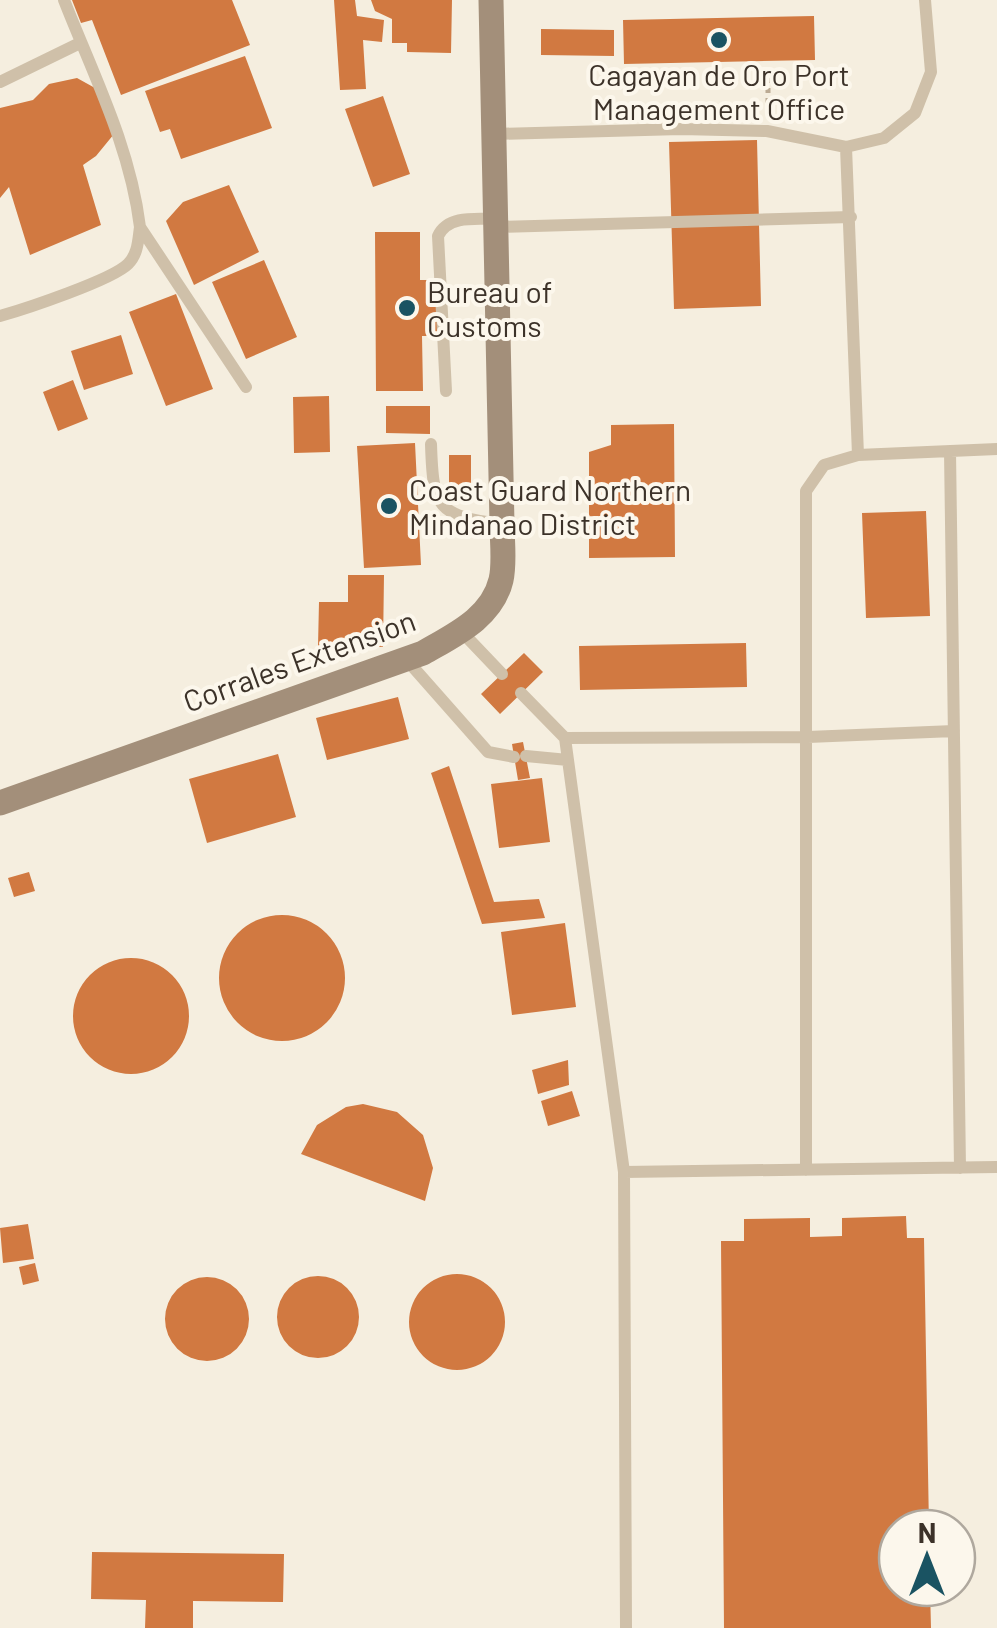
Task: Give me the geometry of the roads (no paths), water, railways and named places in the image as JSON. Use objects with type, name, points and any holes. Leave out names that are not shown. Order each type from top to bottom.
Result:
[{"type":"main road","name":"Corrales Extension","points":[[0,804],[406,658],[461,631],[490,607],[501,579],[502,524],[491,0]]},
{"type":"lane","points":[[0,316],[32,307],[126,267],[136,253],[140,227],[137,202],[110,108],[64,0]]},
{"type":"lane","points":[[495,134],[768,130],[846,148],[884,138],[916,113],[931,72],[925,0]]},
{"type":"lane","points":[[0,82],[80,43]]},
{"type":"lane","points":[[846,148],[858,454]]},
{"type":"lane","points":[[446,391],[438,236],[441,228],[452,221],[851,217]]},
{"type":"lane","points":[[140,227],[246,388]]},
{"type":"lane","points":[[431,444],[432,485],[440,504],[461,519],[502,524]]},
{"type":"lane","points":[[806,1170],[806,491],[824,465],[858,454],[997,450]]},
{"type":"lane","points":[[950,451],[960,1168]]},
{"type":"lane","points":[[461,631],[502,674]]},
{"type":"lane","points":[[406,658],[488,752],[568,760]]},
{"type":"lane","points":[[521,693],[565,738],[624,1172],[626,1628]]},
{"type":"lane","points":[[565,738],[808,737],[954,731]]},
{"type":"lane","points":[[624,1172],[997,1168]]},
{"type":"place","name":"Cagayan de Oro Port Management Office","points":[[719,40]]},
{"type":"place","name":"Bureau of Customs","points":[[407,308]]},
{"type":"place","name":"Coast Guard Northern Mindanao District","points":[[389,506]]}]
